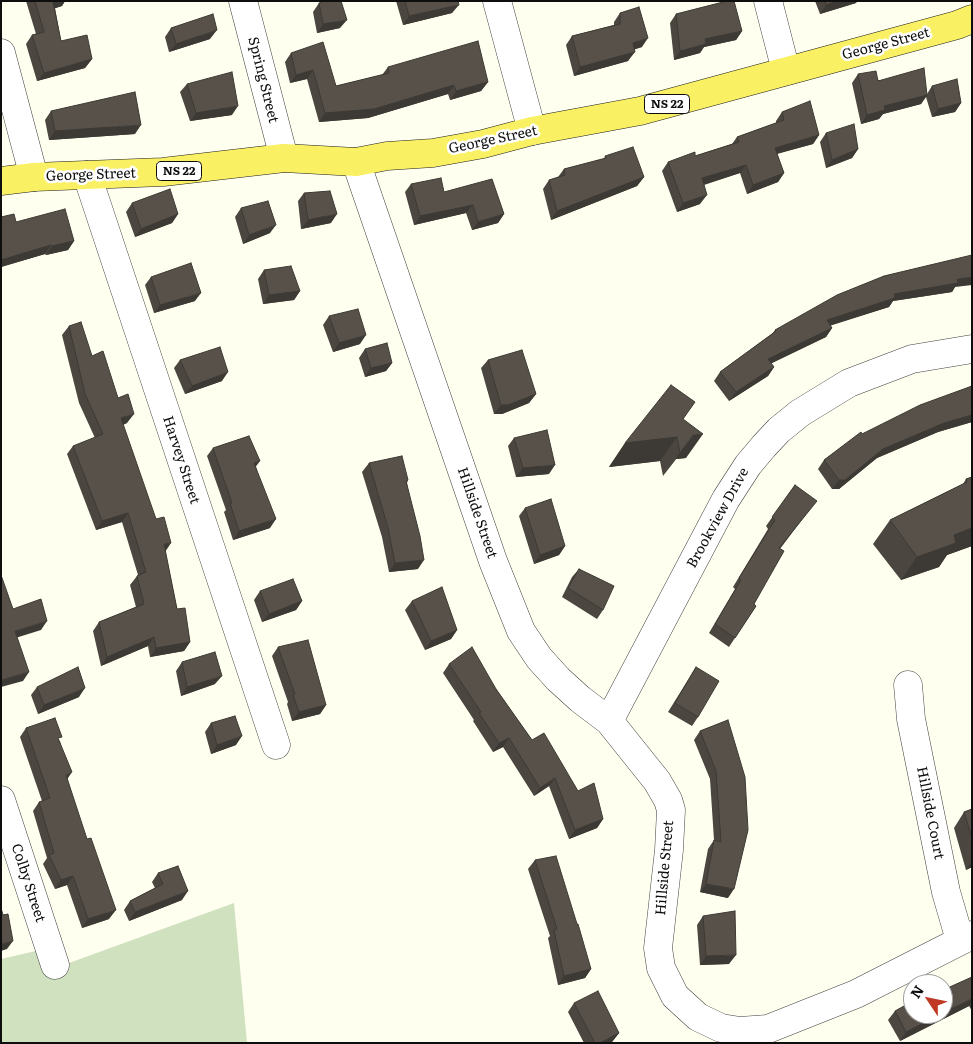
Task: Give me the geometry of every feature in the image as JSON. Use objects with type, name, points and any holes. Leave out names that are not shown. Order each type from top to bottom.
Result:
[{"type":"main road","name":"George Street","points":[[1,182],[34,177],[163,172],[284,158],[356,162],[387,156],[434,153],[483,144],[532,131],[640,111],[957,25],[972,19]]},
{"type":"street","name":"Spring Street","points":[[243,1],[284,158]]},
{"type":"street","points":[[497,1],[532,131]]},
{"type":"street","points":[[768,1],[786,71]]},
{"type":"street","points":[[1,53],[34,177]]},
{"type":"street","name":"Hillside Street","points":[[356,162],[493,561],[516,619],[531,647],[548,669],[580,699],[609,721],[657,781],[668,800],[671,810],[669,850],[658,939],[659,959],[665,978],[681,1003],[698,1018],[728,1030],[754,1031],[768,1028],[856,994],[898,974],[966,937]]},
{"type":"street","name":"Harvey Street","points":[[87,175],[276,745]]},
{"type":"street","name":"Brookview Drive","points":[[609,721],[726,499],[752,460],[779,430],[800,413],[831,393],[874,373],[926,356],[972,349]]},
{"type":"street","name":"Hillside Court","points":[[908,685],[911,719],[946,892],[966,937]]},
{"type":"street","name":"Colby Street","points":[[1,800],[55,965]]},
{"type":"green space","points":[[234,903],[247,1043],[1,1043],[1,959],[40,950],[47,971]]},
{"type":"building","points":[[35,1],[55,1],[53,2],[61,41],[87,35],[92,59],[44,73],[32,35],[44,32]]},
{"type":"building","points":[[324,1],[341,1],[347,20],[323,24],[319,3]]},
{"type":"building","points":[[405,1],[458,1],[459,5],[409,16]]},
{"type":"building","points":[[727,1],[734,1],[742,31],[705,39],[706,44],[680,51],[676,14]]},
{"type":"building","points":[[825,1],[838,1],[826,5]]},
{"type":"building","points":[[639,7],[648,38],[633,43],[635,52],[580,67],[572,36],[620,24],[620,13]]},
{"type":"building","points":[[213,14],[217,30],[176,44],[171,28]]},
{"type":"building","points":[[478,41],[488,82],[456,91],[454,85],[374,109],[325,113],[313,70],[296,75],[291,53],[323,42],[336,86],[389,73],[388,67]]},
{"type":"building","points":[[924,68],[927,95],[884,106],[885,110],[867,115],[858,74],[876,71],[878,81]]},
{"type":"building","points":[[232,72],[238,106],[196,113],[187,84]]},
{"type":"building","points":[[957,79],[961,103],[938,109],[932,86]]},
{"type":"building","points":[[135,92],[141,125],[55,131],[51,111]]},
{"type":"building","points":[[810,101],[819,135],[775,148],[784,173],[753,185],[746,165],[702,178],[707,195],[683,203],[668,162],[695,152],[695,156],[739,142],[737,137],[784,120],[782,112]]},
{"type":"building","points":[[854,124],[858,149],[832,160],[826,133]]},
{"type":"building","points":[[633,147],[644,177],[557,211],[549,180],[565,175],[564,169],[606,158],[605,156]]},
{"type":"building","points":[[441,178],[444,192],[492,179],[504,214],[478,222],[473,205],[420,216],[411,184]]},
{"type":"building","points":[[170,189],[178,214],[141,229],[132,203]]},
{"type":"building","points":[[330,191],[337,214],[308,220],[304,193]]},
{"type":"building","points":[[268,201],[276,225],[249,235],[241,208]]},
{"type":"building","points":[[65,209],[74,241],[51,245],[1,260],[1,217],[14,214],[16,222]]},
{"type":"building","points":[[972,255],[972,277],[957,279],[958,283],[894,294],[895,298],[827,320],[832,328],[768,359],[774,367],[736,392],[720,372],[775,330],[837,295],[884,276]]},
{"type":"building","points":[[191,263],[201,293],[160,305],[151,277]]},
{"type":"building","points":[[291,266],[300,291],[269,295],[264,270]]},
{"type":"building","points":[[358,309],[366,335],[339,343],[329,316]]},
{"type":"building","points":[[81,322],[92,356],[103,351],[118,398],[128,394],[134,414],[121,418],[156,519],[164,517],[171,543],[164,544],[177,609],[185,608],[190,642],[156,648],[154,637],[107,657],[99,622],[144,604],[137,576],[146,572],[128,513],[102,521],[73,446],[103,434],[85,394],[69,326]]},
{"type":"building","points":[[387,343],[392,363],[371,368],[365,349]]},
{"type":"building","points":[[220,347],[228,372],[192,386],[180,360]]},
{"type":"building","points":[[522,350],[536,394],[508,405],[501,405],[488,360]]},
{"type":"building","points":[[671,385],[695,402],[683,419],[703,434],[693,435],[680,453],[677,437],[625,443]]},
{"type":"building","points":[[972,386],[972,415],[944,423],[883,449],[845,480],[839,480],[824,460],[861,432],[862,434],[920,405]]},
{"type":"building","points":[[547,430],[555,465],[523,468],[514,438]]},
{"type":"building","points":[[249,436],[260,461],[254,463],[276,519],[239,531],[230,503],[232,503],[213,448]]},
{"type":"building","points":[[402,456],[424,560],[395,563],[388,528],[369,463]]},
{"type":"building","points":[[972,477],[972,528],[954,535],[956,543],[917,557],[890,520],[967,482],[966,479]]},
{"type":"building","points":[[795,485],[817,501],[779,548],[784,551],[754,604],[756,606],[735,638],[715,624],[741,580],[739,578],[775,520],[772,517]]},
{"type":"building","points":[[551,499],[565,546],[540,555],[525,508]]},
{"type":"building","points":[[579,569],[614,586],[603,610],[568,588]]},
{"type":"building","points":[[1,575],[13,609],[41,599],[47,621],[15,631],[29,672],[1,680]]},
{"type":"building","points":[[293,579],[302,601],[269,614],[260,591]]},
{"type":"building","points":[[442,587],[457,630],[431,641],[412,601]]},
{"type":"building","points":[[308,640],[326,705],[299,712],[293,695],[295,694],[278,647]]},
{"type":"building","points":[[472,647],[496,689],[532,740],[544,733],[578,791],[594,783],[603,819],[575,830],[555,778],[540,788],[509,738],[499,743],[449,664]]},
{"type":"building","points":[[215,652],[222,676],[187,687],[182,662]]},
{"type":"building","points":[[78,667],[85,688],[44,705],[37,687]]},
{"type":"building","points":[[696,667],[719,681],[698,717],[675,703]]},
{"type":"building","points":[[235,716],[242,736],[217,745],[211,723]]},
{"type":"building","points":[[55,718],[62,737],[58,738],[72,772],[66,775],[87,839],[91,838],[116,910],[88,919],[73,876],[61,880],[49,855],[54,853],[39,802],[50,798],[26,728]]},
{"type":"building","points":[[728,720],[745,777],[748,830],[734,889],[706,884],[714,840],[721,842],[716,771],[700,731]]},
{"type":"building","points":[[972,809],[972,838],[964,812]]},
{"type":"building","points":[[556,856],[591,969],[564,976],[554,930],[557,929],[535,860]]},
{"type":"building","points":[[178,866],[188,891],[135,912],[130,901],[163,884],[158,873]]},
{"type":"building","points":[[1,908],[3,915],[8,914],[13,941],[1,944]]},
{"type":"building","points":[[735,911],[736,955],[706,956],[703,916]]},
{"type":"building","points":[[972,977],[972,999],[953,1008],[953,986]]},
{"type":"building","points":[[598,991],[619,1033],[600,1043],[595,1043],[574,1003]]},
{"type":"building","points":[[903,1007],[903,1024],[922,1024],[906,1032],[895,1011]]}]
